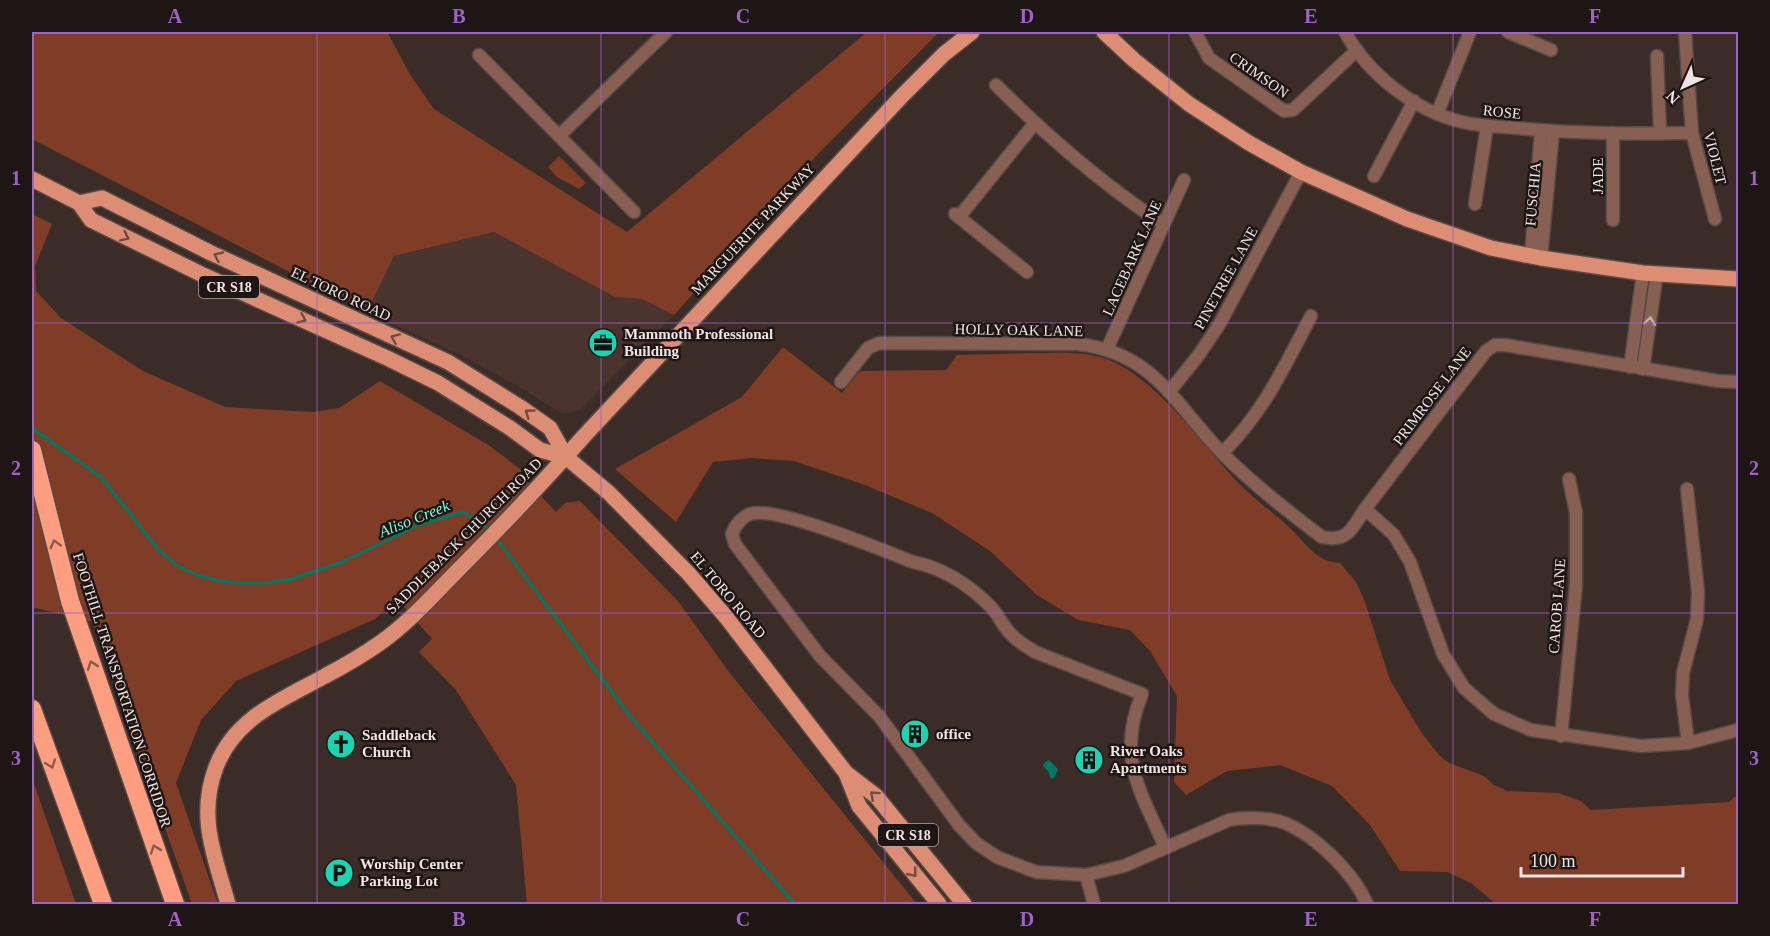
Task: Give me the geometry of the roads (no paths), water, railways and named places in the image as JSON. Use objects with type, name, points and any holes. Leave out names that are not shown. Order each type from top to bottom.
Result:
[{"type":"highway","name":"FOOTHILL TRANSPORTATION CORRIDOR","points":[[32,450],[70,601],[175,904]]},
{"type":"highway","points":[[32,709],[103,904]]},
{"type":"main road","name":"MARGUERITE PARKWAY","points":[[566,457],[901,97],[945,54],[972,32]]},
{"type":"main road","points":[[1104,32],[1134,60],[1190,104],[1249,143],[1301,172],[1407,219],[1491,248],[1537,257],[1650,273],[1735,276]]},
{"type":"main road","name":"EL TORO ROAD","points":[[32,179],[79,203],[92,220],[201,274],[438,383],[510,428],[540,450],[566,457]]},
{"type":"main road","name":"EL TORO ROAD","points":[[79,203],[102,198],[211,253],[448,362],[550,428],[566,457],[609,493],[689,574],[726,617],[846,773],[876,796],[964,904]]},
{"type":"main road","name":"SADDLEBACK CHURCH ROAD","points":[[228,904],[208,834],[207,813],[209,790],[216,766],[228,744],[251,718],[379,643],[412,617],[537,490],[566,457]]},
{"type":"main road","name":"EL TORO ROAD","points":[[846,773],[859,806],[939,904]]},
{"type":"street","points":[[559,136],[666,32]]},
{"type":"street","name":"CRIMSON","points":[[1195,32],[1209,58],[1284,111],[1289,112],[1357,50]]},
{"type":"street","name":"ROSE","points":[[1345,32],[1357,50],[1391,86],[1437,114],[1462,122],[1547,131],[1692,133]]},
{"type":"street","points":[[1437,114],[1470,32]]},
{"type":"street","points":[[1508,32],[1551,50]]},
{"type":"street","name":"VIOLET","points":[[1685,32],[1692,133],[1715,219]]},
{"type":"street","points":[[479,55],[634,212]]},
{"type":"street","points":[[1657,56],[1660,133]]},
{"type":"street","points":[[996,86],[1084,166],[1163,224]]},
{"type":"street","points":[[1374,177],[1414,101]]},
{"type":"street","points":[[1027,272],[957,215],[1035,123]]},
{"type":"street","points":[[1475,204],[1487,126]]},
{"type":"street","name":"FUSCHIA","points":[[1537,257],[1547,131]]},
{"type":"street","name":"JADE","points":[[1612,133],[1613,220]]},
{"type":"street","name":"PINETREE LANE","points":[[1169,392],[1219,325],[1301,172]]},
{"type":"street","name":"LACEBARK LANE","points":[[1107,349],[1184,180]]},
{"type":"street","points":[[1650,273],[1637,368],[1738,382]]},
{"type":"street","points":[[1222,453],[1243,432],[1265,403],[1311,316]]},
{"type":"street","name":"HOLLY OAK LANE","points":[[841,382],[868,348],[879,343],[1078,344],[1107,349],[1137,363],[1169,392],[1222,453],[1267,496],[1322,537]]},
{"type":"street","name":"PRIMROSE LANE","points":[[1322,537],[1342,538],[1350,532],[1365,509],[1486,351],[1495,345],[1637,368]]},
{"type":"street","name":"CAROB LANE","points":[[1561,736],[1576,585],[1576,513],[1569,479]]},
{"type":"street","points":[[1687,489],[1698,592],[1697,620],[1683,673],[1688,743]]},
{"type":"street","points":[[1365,509],[1394,535],[1410,562],[1443,654],[1464,688],[1494,714],[1531,730],[1641,746],[1688,743],[1738,730]]},
{"type":"street","points":[[1165,847],[1135,780],[1131,760],[1130,738],[1135,710],[1142,694],[1035,652],[1022,644],[1010,634],[990,606],[947,572],[913,562],[808,523],[778,516],[750,514],[739,522],[732,534],[735,543],[806,638],[820,656],[879,716],[959,825],[976,843],[997,857],[1022,868],[1050,874],[1086,875],[1124,866],[1229,820],[1247,818],[1282,822],[1316,842],[1348,874],[1367,904]]},
{"type":"street","points":[[1086,875],[1094,904]]},
{"type":"waterway","name":"Aliso Creek","points":[[32,428],[101,477],[158,549],[176,565],[197,575],[216,580],[265,583],[292,579],[342,562],[418,525],[463,512],[490,531]]},
{"type":"waterway","name":"Aliso Creek","points":[[496,538],[630,716],[795,904]]},
{"type":"place","name":"Mammoth Professional Building","points":[[603,343]]},
{"type":"place","name":"office","points":[[915,734]]},
{"type":"place","name":"Saddleback Church","points":[[341,744]]},
{"type":"place","name":"River Oaks Apartments","points":[[1089,760]]},
{"type":"place","name":"Worship Center Parking Lot","points":[[339,873]]}]
